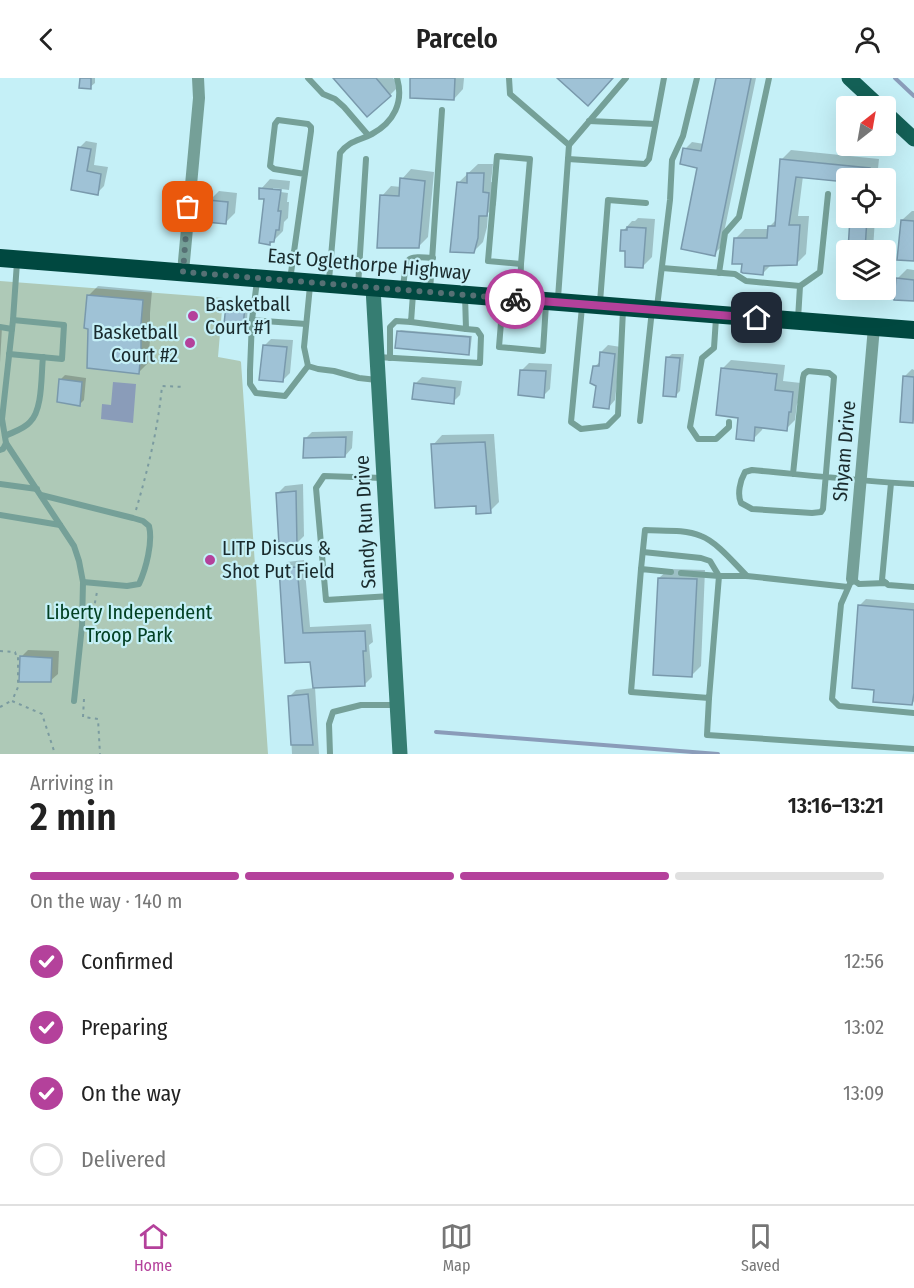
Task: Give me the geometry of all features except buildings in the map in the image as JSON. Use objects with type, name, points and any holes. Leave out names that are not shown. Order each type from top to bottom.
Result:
[{"type":"highway","name":"East Oglethorpe Highway","points":[[8,258],[914,330]]},
{"type":"main road","points":[[849,78],[868,96]]},
{"type":"main road","points":[[896,123],[914,140]]},
{"type":"street","points":[[183,272],[199,98],[198,78]]},
{"type":"street","name":"Sandy Run Drive","points":[[365,287],[383,357],[378,380],[400,754]]},
{"type":"street","name":"Shyam Drive","points":[[850,583],[874,327]]},
{"type":"lane","points":[[308,78],[323,94],[335,99],[344,107],[368,135]]},
{"type":"lane","points":[[329,284],[340,153],[347,145],[373,133],[390,120],[397,110],[400,87],[397,78]]},
{"type":"lane","points":[[509,78],[510,94],[569,145]]},
{"type":"lane","points":[[521,264],[488,261],[497,156],[530,159],[521,264],[499,346],[543,351],[552,302],[569,145],[626,78]]},
{"type":"lane","points":[[568,159],[645,164],[649,159],[664,78]]},
{"type":"lane","points":[[640,420],[654,310],[662,268],[672,160],[683,136],[697,78]]},
{"type":"lane","points":[[719,273],[725,233],[739,217],[769,78]]},
{"type":"lane","points":[[411,322],[415,290],[433,258],[442,110]]},
{"type":"lane","points":[[290,280],[305,174],[311,127],[308,124],[278,120],[275,124],[270,166],[274,169],[305,174]]},
{"type":"lane","points":[[589,121],[655,124]]},
{"type":"lane","points":[[365,287],[366,159]]},
{"type":"lane","points":[[662,268],[735,274],[746,281],[800,286],[820,272],[828,194]]},
{"type":"lane","points":[[623,307],[618,415],[607,426],[581,429],[571,422],[608,200],[646,203]]},
{"type":"lane","points":[[415,290],[407,262],[410,258],[416,257],[433,258]]},
{"type":"lane","points":[[8,258],[13,320],[2,419],[6,440],[74,546],[79,561],[83,582],[82,626],[74,701]]},
{"type":"lane","points":[[258,278],[252,320],[250,384],[256,393],[285,396],[308,366],[304,347],[310,282]]},
{"type":"lane","points":[[798,321],[800,286]]},
{"type":"lane","points":[[465,295],[466,329]]},
{"type":"lane","points":[[716,314],[714,348],[702,358],[690,427],[698,439],[716,439],[729,427],[729,422]]},
{"type":"lane","points":[[9,354],[62,359],[64,325],[13,320]]},
{"type":"lane","points":[[252,320],[306,324]]},
{"type":"lane","points":[[396,321],[411,322],[477,330],[481,336],[480,363],[383,357],[390,327],[396,321]]},
{"type":"lane","points":[[0,327],[12,329]]},
{"type":"lane","points":[[0,450],[6,440],[36,415],[43,357]]},
{"type":"lane","points":[[308,366],[378,380]]},
{"type":"lane","points":[[793,474],[804,374],[808,371],[830,373],[834,377],[825,477],[823,508],[821,512],[752,508],[741,504],[739,499],[741,481],[745,472],[752,470],[793,474],[825,477],[861,480],[891,483],[914,484]]},
{"type":"lane","points":[[384,478],[324,476],[316,488],[326,600],[391,596]]},
{"type":"lane","points":[[891,483],[882,580],[888,585],[914,587]]},
{"type":"lane","points":[[0,484],[39,492],[133,518],[149,526],[151,533],[145,567],[139,584],[127,586],[83,582]]},
{"type":"lane","points":[[0,515],[60,525]]},
{"type":"lane","points":[[710,699],[631,692],[645,530],[685,532],[701,536],[710,541],[747,576]]},
{"type":"lane","points":[[643,552],[701,558],[710,561],[719,576],[707,735],[914,749]]},
{"type":"lane","points":[[641,569],[671,572]]},
{"type":"lane","points":[[681,573],[859,584],[886,583]]},
{"type":"lane","points":[[850,583],[841,604],[832,699],[839,706],[914,713]]},
{"type":"lane","points":[[330,754],[328,724],[333,712],[361,705],[397,705]]},
{"type":"path","points":[[133,518],[153,444],[162,386],[185,387]]},
{"type":"path","points":[[92,619],[98,583]]},
{"type":"path","points":[[0,651],[15,652],[18,655],[18,687],[12,701],[0,706]]},
{"type":"path","points":[[84,691],[82,717],[98,719],[100,754]]},
{"type":"path","points":[[12,701],[42,714],[55,754]]},
{"type":"green space","name":"Liberty Independent Troop Park","points":[[0,281],[223,298],[218,357],[241,362],[268,754],[0,754]]},
{"type":"water","points":[[113,382],[136,384],[133,423],[101,419],[102,404],[111,405]]},
{"type":"waterway","points":[[895,78],[914,96]]},
{"type":"waterway","points":[[436,732],[718,754]]},
{"type":"way so far","points":[[188,207],[183,272],[515,299]]},
{"type":"place","name":"Basketball Court #1","points":[[193,316]]},
{"type":"place","name":"Basketball Court #2","points":[[190,343]]},
{"type":"place","name":"LITP Discus & Shot Put Field","points":[[210,560]]},
{"type":"route","points":[[515,299],[757,318]]}]
